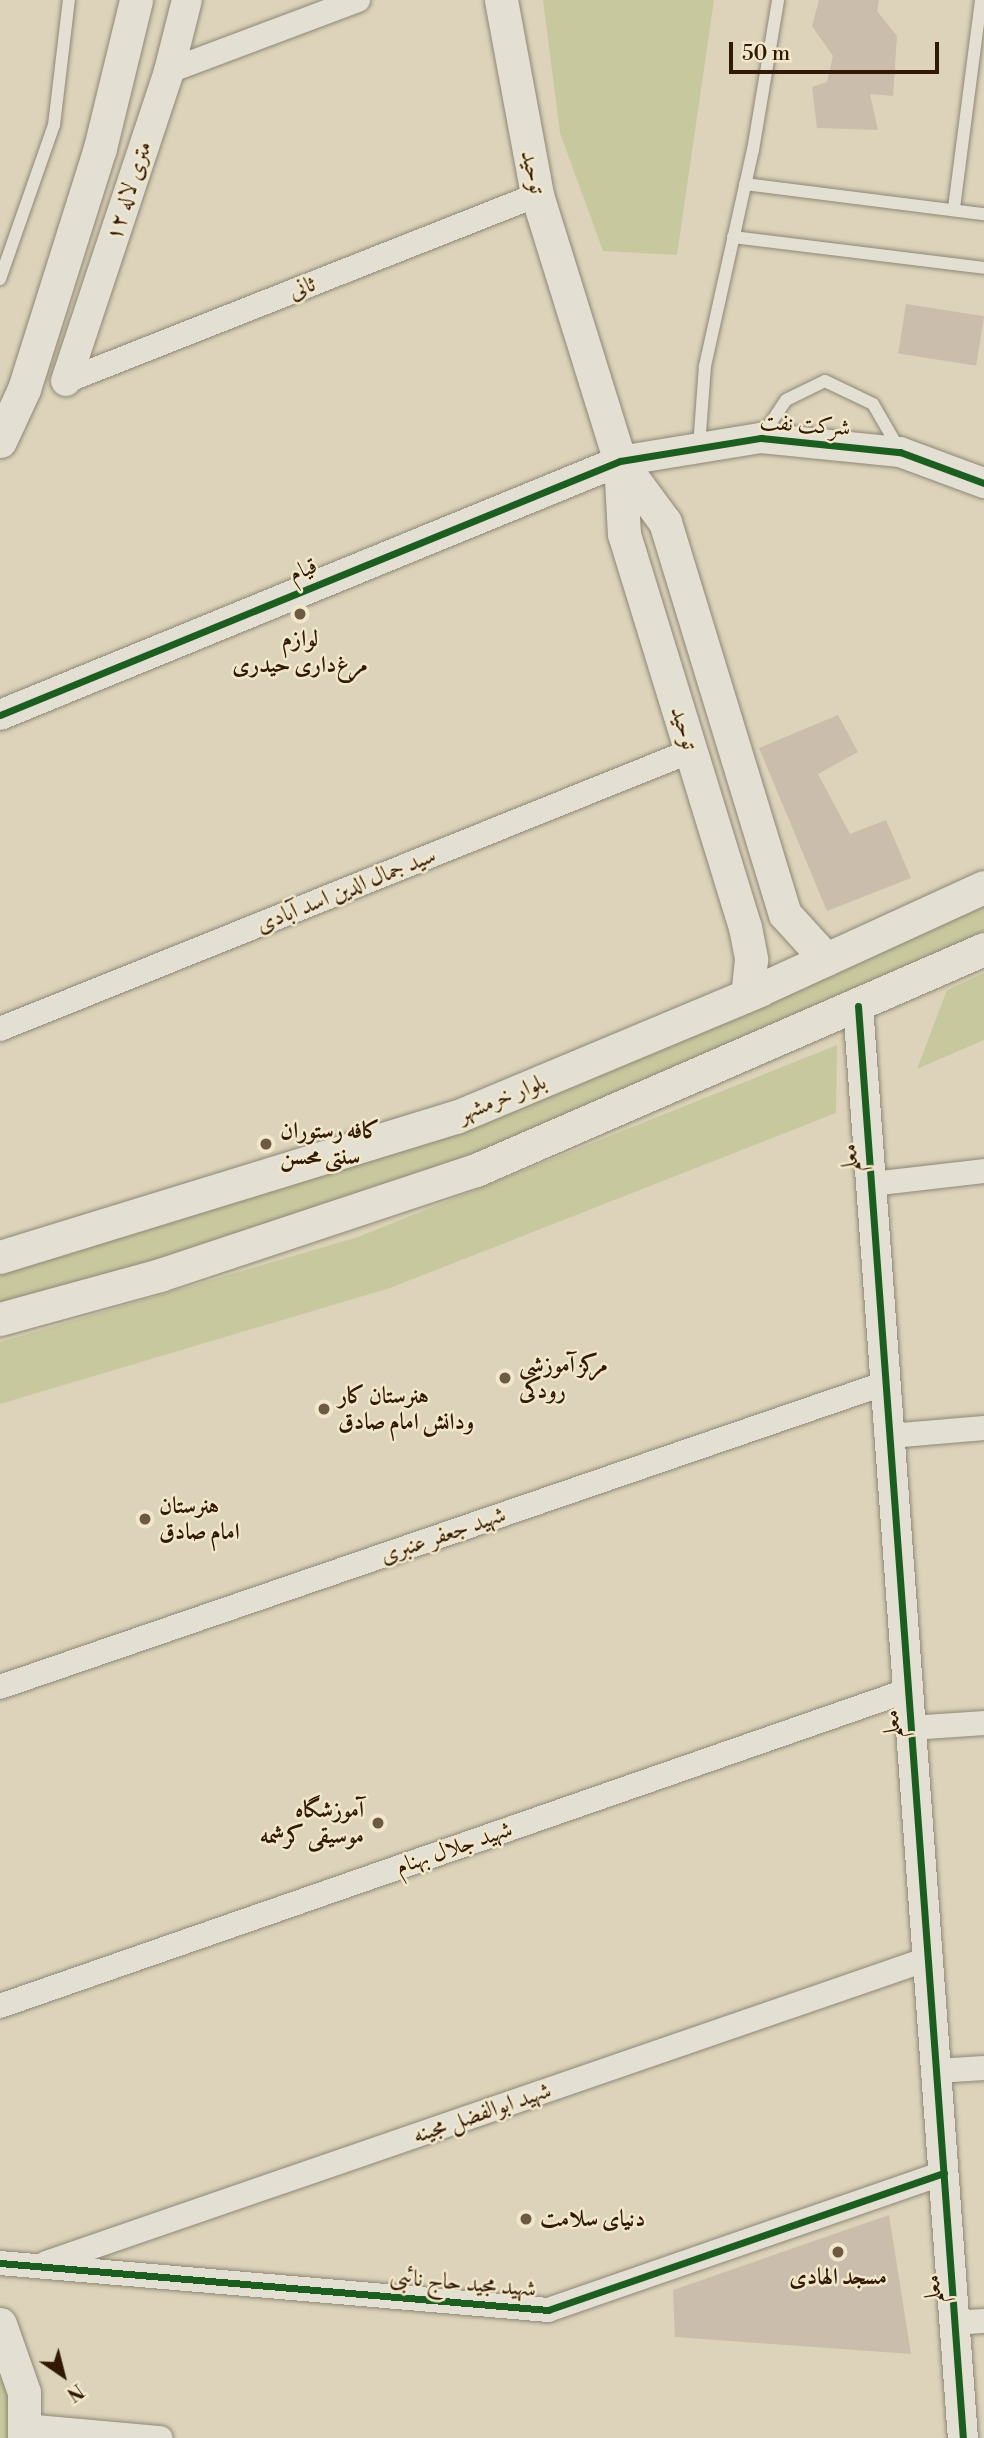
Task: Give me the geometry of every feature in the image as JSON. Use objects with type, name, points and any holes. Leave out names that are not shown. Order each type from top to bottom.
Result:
[{"type":"main road","points":[[0,441],[24,389],[100,148],[136,0]]},
{"type":"main road","name":"توحید","points":[[501,0],[537,195],[620,461],[624,534],[745,927],[751,959],[747,995]]},
{"type":"main road","name":"توحید","points":[[620,461],[664,522],[785,914],[826,959]]},
{"type":"main road","name":"بلوار خرمشهر","points":[[0,1257],[456,1117],[747,995],[984,887]]},
{"type":"main road","points":[[745,927],[760,931],[785,914]]},
{"type":"main road","points":[[0,1319],[160,1275],[476,1170],[984,949]]},
{"type":"main road","points":[[0,2324],[24,2392],[24,2432]]},
{"type":"street","name":"۱۲ متری لاله","points":[[66,381],[169,71],[187,0]]},
{"type":"street","points":[[169,71],[358,0]]},
{"type":"street","name":"ثانی","points":[[66,381],[537,195]]},
{"type":"street","name":"شرکت نفت","points":[[620,461],[761,438],[901,452],[984,483]]},
{"type":"street","name":"قیام","points":[[0,715],[620,461]]},
{"type":"street","name":"سید جمال الدین اسد آبادی","points":[[0,1029],[691,751]]},
{"type":"street","name":"معلم","points":[[858,1006],[944,2173],[969,2322],[963,2438]]},
{"type":"street","points":[[872,1184],[984,1171]]},
{"type":"street","name":"شهید جعفر عنبری","points":[[0,1687],[886,1383]]},
{"type":"street","points":[[890,1436],[984,1428]]},
{"type":"street","name":"شهید جلال بهنام","points":[[0,2006],[909,1690]]},
{"type":"street","points":[[911,1728],[984,1723]]},
{"type":"street","name":"شهید ابوالفضل مجینه","points":[[35,2266],[928,1959]]},
{"type":"street","points":[[936,2071],[984,2068]]},
{"type":"street","name":"شهید مجید حاج نائبی","points":[[0,2263],[548,2310],[944,2173]]},
{"type":"street","points":[[24,2432],[160,2438]]},
{"type":"lane","points":[[0,279],[54,125],[69,0]]},
{"type":"lane","points":[[699,447],[705,366],[745,184],[778,0]]},
{"type":"lane","points":[[954,208],[981,0]]},
{"type":"lane","points":[[745,184],[954,208],[984,214]]},
{"type":"lane","points":[[733,237],[984,268]]},
{"type":"lane","points":[[761,438],[786,400],[825,381],[873,404],[901,452]]},
{"type":"green space","points":[[543,0],[714,0],[677,255],[603,251],[560,133]]},
{"type":"green space","points":[[984,902],[984,936],[468,1159],[157,1261],[0,1306],[0,1270]]},
{"type":"green space","points":[[984,973],[984,1040],[917,1069],[947,990]]},
{"type":"green space","points":[[837,1045],[836,1113],[390,1288],[0,1404],[0,1342],[358,1237]]},
{"type":"green space","points":[[0,2322],[17,2438],[0,2438]]},
{"type":"building","points":[[819,0],[879,0],[877,11],[897,36],[893,96],[870,94],[878,130],[817,128],[812,87],[827,82],[833,56],[812,26]]},
{"type":"building","points":[[906,304],[984,316],[976,366],[898,353]]},
{"type":"building","points":[[838,715],[858,752],[818,774],[850,834],[886,820],[911,878],[827,911],[759,748]]},
{"type":"building","name":"مسجد الهادی","points":[[889,2215],[911,2354],[675,2337],[673,2290]]},
{"type":"cycle path","points":[[0,715],[620,461],[761,438],[900,452],[984,483]]},
{"type":"cycle path","points":[[858,1006],[963,2438]]},
{"type":"cycle path","points":[[0,2263],[548,2310],[944,2173]]},
{"type":"place","name":"لوازم مرغ‌داری حیدری","points":[[300,614]]},
{"type":"place","name":"کافه رستوران سنتی محسن","points":[[266,1144]]},
{"type":"place","name":"مرکز آموزشی رودکی","points":[[505,1378]]},
{"type":"place","name":"هنرستان کار ودانش امام صادق","points":[[324,1409]]},
{"type":"place","name":"هنرستان امام صادق","points":[[145,1519]]},
{"type":"place","name":"آموزشگاه موسیقی کرشمه","points":[[378,1823]]},
{"type":"place","name":"دنیای سلامت","points":[[526,2219]]},
{"type":"place","name":"مسجد الهادی","points":[[838,2252]]}]
